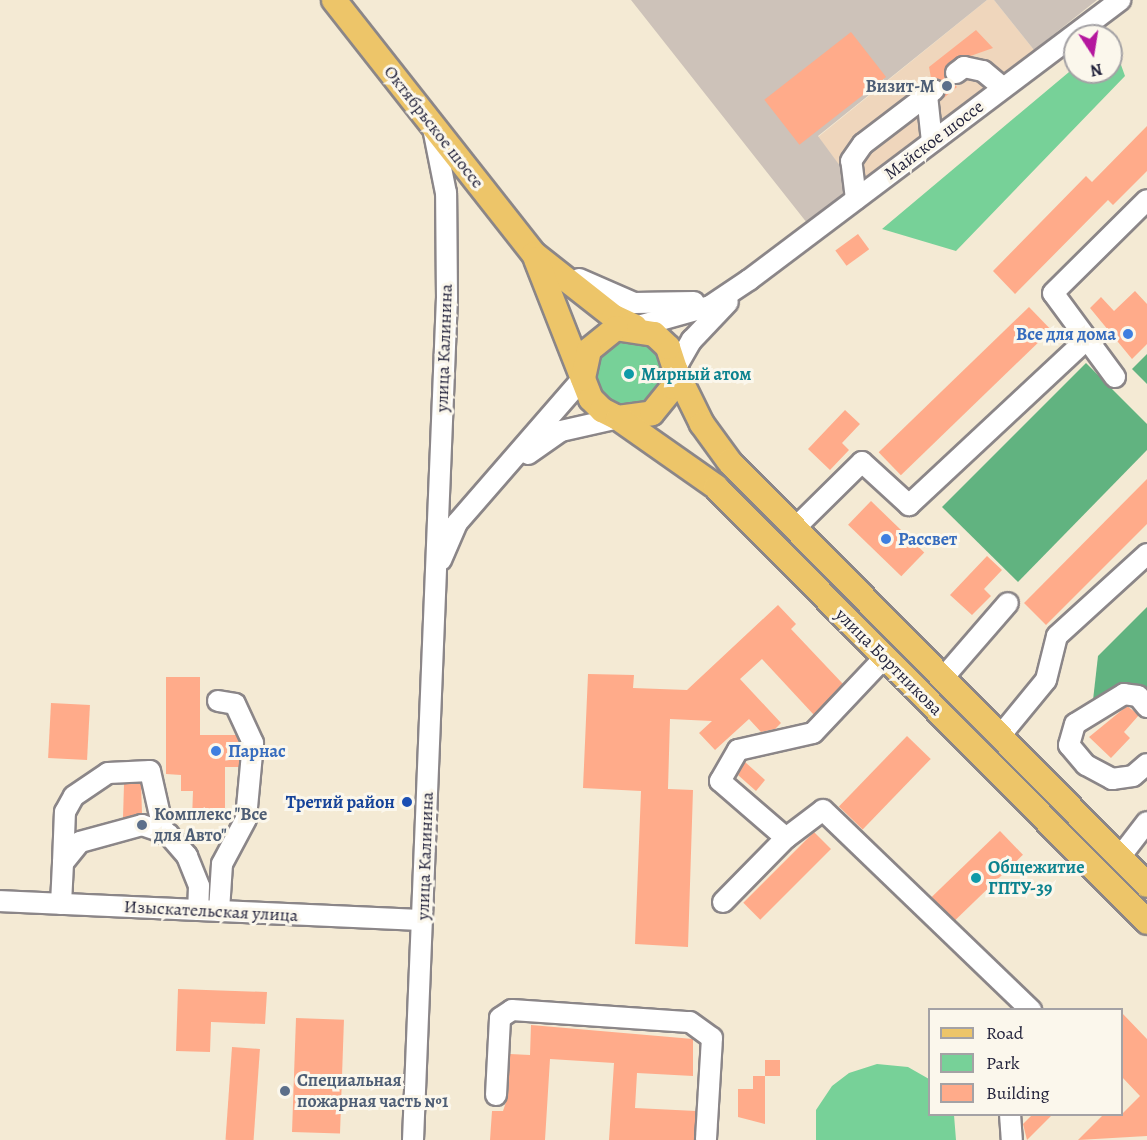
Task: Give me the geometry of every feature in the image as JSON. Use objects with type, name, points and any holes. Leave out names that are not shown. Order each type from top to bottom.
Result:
[{"type":"main road","name":"Октябрьское шоссе","points":[[334,0],[534,254],[614,317],[635,327]]},
{"type":"main road","name":"Октябрьское шоссе","points":[[534,254],[583,378]]},
{"type":"main road","points":[[635,327],[668,347],[675,369],[665,402],[636,418],[618,418],[591,399],[583,378],[589,350],[600,336],[635,327]]},
{"type":"main road","name":"улица Бортникова","points":[[675,369],[702,424],[729,461],[1147,885]]},
{"type":"main road","name":"улица Бортникова","points":[[618,418],[716,487],[1147,921]]},
{"type":"street","name":"Майское шоссе","points":[[635,327],[710,306],[749,280],[1120,0]]},
{"type":"street","points":[[956,73],[964,67],[983,71],[1003,88]]},
{"type":"street","points":[[856,199],[851,161],[863,144],[930,92],[932,142]]},
{"type":"street","name":"улица Калинина","points":[[412,1140],[437,571],[448,246],[445,177],[433,126]]},
{"type":"street","points":[[1115,377],[1053,293],[1147,200]]},
{"type":"street","name":"Майское шоссе","points":[[534,254],[596,289],[642,304],[684,305],[727,294],[749,280]]},
{"type":"street","name":"Майское шоссе","points":[[675,369],[692,340],[749,280]]},
{"type":"street","points":[[795,528],[862,462],[909,505],[1086,340]]},
{"type":"street","name":"улица Калинина","points":[[437,571],[457,523],[583,378]]},
{"type":"street","name":"улица Калинина","points":[[497,477],[561,431],[618,418]]},
{"type":"street","points":[[1000,736],[1046,680],[1057,636],[1147,554]]},
{"type":"street","points":[[943,678],[1008,603]]},
{"type":"street","points":[[786,838],[720,781],[738,750],[813,733],[885,658]]},
{"type":"street","points":[[1147,707],[1138,696],[1124,694],[1075,724],[1069,745],[1086,765],[1112,779],[1133,776],[1147,764]]},
{"type":"street","points":[[218,701],[235,704],[253,743],[246,819],[222,864],[219,911]]},
{"type":"street","points":[[60,904],[65,812],[74,796],[108,773],[150,771],[164,833]]},
{"type":"street","points":[[723,902],[786,838],[822,810],[1028,1008]]},
{"type":"street","points":[[1120,857],[1147,822]]},
{"type":"street","points":[[63,863],[80,842],[107,831],[142,825],[164,833],[187,856],[199,886],[198,910]]},
{"type":"street","name":"Изыскательская улица","points":[[0,901],[422,920]]},
{"type":"street","points":[[496,1095],[500,1018],[512,1010],[690,1022],[711,1038],[706,1140]]},
{"type":"street","points":[[1011,1116],[1012,1140]]},
{"type":"shaded area","points":[[631,0],[987,0],[818,136],[857,189],[811,228]]},
{"type":"shaded area","points":[[987,0],[994,0],[1034,50],[857,189],[818,137]]},
{"type":"shaded area","points":[[994,0],[1097,0],[1067,24],[1063,24],[1063,27],[1034,50]]},
{"type":"green space","points":[[1063,77],[1063,84],[1117,84],[956,251],[882,229]]},
{"type":"green space","points":[[630,339],[643,341],[653,349],[661,359],[663,372],[661,385],[653,395],[643,403],[630,405],[617,403],[607,395],[599,385],[597,372],[599,359],[607,349],[617,341]]},
{"type":"green space","points":[[1147,354],[1147,384],[1132,369]]},
{"type":"green space","points":[[1086,363],[1147,424],[1147,450],[1018,582],[942,507]]},
{"type":"green space","points":[[1147,607],[1147,696],[1092,709],[1098,656]]},
{"type":"green space","points":[[877,1064],[908,1067],[928,1078],[928,1116],[954,1116],[956,1140],[816,1140],[816,1110],[832,1086],[849,1073]]},
{"type":"building","points":[[976,30],[993,48],[948,64],[944,75],[957,87],[940,101],[946,88],[931,78],[929,67]]},
{"type":"building","points":[[851,32],[886,77],[799,145],[764,100]]},
{"type":"building","points":[[1147,126],[1147,171],[1113,205],[1108,200],[1015,294],[993,271],[1086,176],[1092,182]]},
{"type":"building","points":[[858,234],[869,249],[847,266],[835,250]]},
{"type":"building","name":"Все для дома","points":[[1135,291],[1147,304],[1147,344],[1132,359],[1090,308],[1101,297],[1114,311]]},
{"type":"building","points":[[1029,307],[1051,330],[901,475],[879,452]]},
{"type":"building","points":[[845,410],[860,424],[842,443],[849,450],[830,470],[808,449]]},
{"type":"building","points":[[1147,479],[1147,524],[1046,625],[1024,603]]},
{"type":"building","name":"Рассвет","points":[[871,501],[924,552],[901,576],[848,525]]},
{"type":"building","points":[[987,556],[1002,570],[984,589],[991,596],[972,615],[950,595]]},
{"type":"building","points":[[778,605],[796,624],[791,629],[843,684],[814,715],[762,659],[740,679],[781,723],[775,729],[761,732],[749,719],[715,750],[699,733],[712,721],[670,719],[668,789],[693,790],[688,947],[635,944],[641,791],[583,788],[588,674],[634,675],[633,688],[687,690]]},
{"type":"building","points":[[166,677],[200,677],[200,735],[236,735],[239,742],[239,767],[225,767],[225,819],[192,819],[193,791],[181,791],[181,775],[166,774]]},
{"type":"building","points":[[51,703],[90,705],[87,760],[48,758]]},
{"type":"building","points":[[1127,706],[1139,715],[1124,732],[1130,738],[1111,758],[1089,737]]},
{"type":"building","points":[[907,736],[931,759],[863,829],[839,806]]},
{"type":"building","points":[[745,762],[765,780],[756,791],[738,775]]},
{"type":"building","points":[[141,783],[142,813],[123,818],[124,784]]},
{"type":"building","name":"Общежитие ГПТУ-39","points":[[1000,831],[1023,855],[955,921],[932,897]]},
{"type":"building","points":[[814,832],[831,849],[760,920],[743,903]]},
{"type":"building","points":[[178,989],[267,992],[265,1024],[211,1022],[210,1052],[176,1051]]},
{"type":"building","points":[[1123,1014],[1147,1039],[1147,1136],[1078,1140],[1102,1116],[1123,1116],[1123,1113],[1140,1096],[1123,1078]]},
{"type":"building","points":[[296,1018],[344,1020],[340,1134],[292,1132]]},
{"type":"building","points":[[531,1025],[693,1039],[693,1076],[637,1073],[635,1108],[696,1111],[694,1140],[609,1140],[614,1063],[550,1059],[545,1140],[490,1140],[492,1111],[503,1111],[508,1096],[510,1054],[530,1055]]},
{"type":"building","points":[[232,1047],[260,1049],[254,1140],[226,1140]]},
{"type":"building","points":[[765,1060],[780,1060],[780,1076],[765,1076]]},
{"type":"building","points":[[753,1076],[765,1076],[765,1124],[738,1117],[738,1089],[753,1089]]},
{"type":"building","points":[[1031,1116],[1051,1116],[1027,1140],[1023,1124]]},
{"type":"place","name":"Визит-М","points":[[947,86]]},
{"type":"place","name":"Все для дома","points":[[1128,334]]},
{"type":"place","name":"Мирный атом","points":[[629,374]]},
{"type":"place","name":"Рассвет","points":[[886,539]]},
{"type":"place","name":"Парнас","points":[[216,751]]},
{"type":"place","name":"Третий район","points":[[407,802]]},
{"type":"place","name":"Комплекс \"Все для Авто\"","points":[[142,825]]},
{"type":"place","name":"Общежитие ГПТУ-39","points":[[976,878]]},
{"type":"place","name":"Специальная пожарная часть №1","points":[[285,1091]]}]
